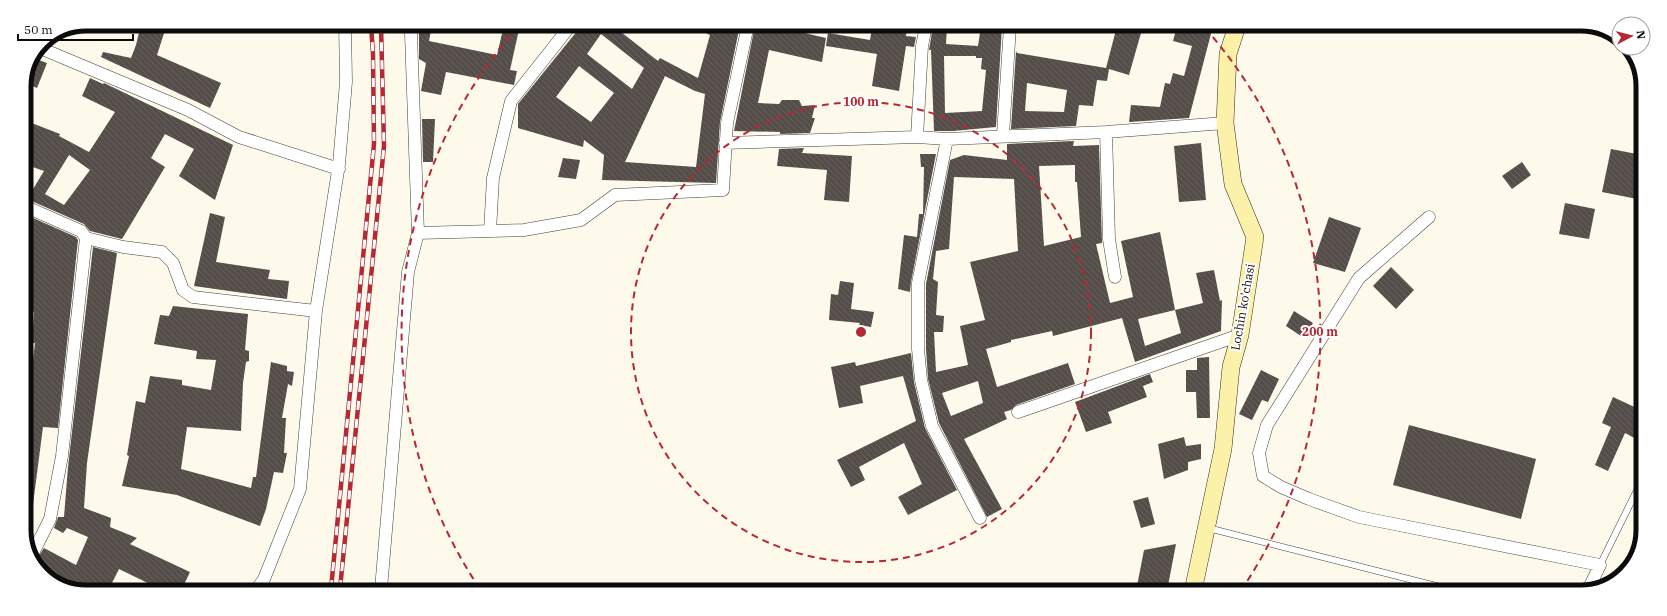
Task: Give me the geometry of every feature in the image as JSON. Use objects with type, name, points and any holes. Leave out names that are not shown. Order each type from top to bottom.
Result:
[{"type":"street","points":[[260,585],[264,578],[300,489],[316,310],[339,169],[346,82],[345,31]]},
{"type":"street","points":[[381,585],[408,272],[418,233],[412,31]]},
{"type":"street","points":[[490,231],[493,178],[511,100],[566,31]]},
{"type":"street","points":[[418,233],[524,230],[581,220],[615,195],[723,190],[727,123],[747,31]]},
{"type":"street","points":[[917,137],[922,46],[925,31]]},
{"type":"street","points":[[1003,135],[1010,31]]},
{"type":"street","name":"Lochin ko'chasi","points":[[1194,585],[1205,527],[1223,449],[1231,367],[1240,335],[1255,237],[1233,184],[1225,123],[1228,54],[1235,31]]},
{"type":"street","points":[[45,50],[188,110],[239,138],[339,169]]},
{"type":"street","points":[[725,143],[917,137],[947,139],[1003,135],[1106,132],[1225,123]]},
{"type":"street","points":[[1106,132],[1109,239],[1115,277]]},
{"type":"street","points":[[947,139],[918,283],[918,349],[921,380],[932,426],[980,518]]},
{"type":"street","points":[[31,209],[81,231],[86,238],[62,456],[50,519],[35,549]]},
{"type":"street","points":[[1428,217],[1359,278],[1267,425],[1260,453],[1262,476],[1281,487],[1309,499],[1359,517],[1600,565],[1591,584]]},
{"type":"street","points":[[86,238],[162,252],[173,263],[183,290],[193,297],[316,310]]},
{"type":"street","points":[[1018,412],[1240,335]]},
{"type":"lane","points":[[1600,565],[1636,492]]},
{"type":"lane","points":[[1205,527],[1433,585]]},
{"type":"building","points":[[139,31],[165,31],[157,55],[221,83],[210,108],[101,57],[103,52],[131,58]]},
{"type":"building","points":[[419,31],[431,31],[429,41],[497,55],[503,31],[519,31],[510,70],[517,71],[514,85],[446,72],[441,95],[421,91],[426,63],[419,59]]},
{"type":"building","points":[[577,31],[620,31],[658,61],[660,58],[698,78],[710,35],[702,31],[739,31],[720,122],[716,183],[602,180],[604,155],[584,140],[583,147],[518,128],[518,104]],"holes":[[[601,34],[644,68],[632,89],[587,54]],[[579,66],[614,93],[591,122],[556,97]],[[665,76],[695,91],[705,94],[696,167],[625,162]]]},
{"type":"building","points":[[754,31],[796,31],[826,38],[822,62],[769,50],[758,103],[779,104],[782,100],[799,100],[802,106],[815,105],[812,118],[815,118],[810,133],[780,134],[780,132],[734,131]]},
{"type":"building","points":[[872,31],[906,31],[906,36],[916,37],[914,47],[906,46],[899,91],[872,86],[877,54],[826,46],[828,33],[870,40]]},
{"type":"building","points":[[932,31],[947,31],[946,44],[978,46],[980,31],[1002,31],[996,127],[953,131],[934,131],[931,50],[929,50]],"holes":[[[944,56],[976,56],[976,58],[982,58],[981,69],[986,70],[982,111],[945,113]]]},
{"type":"building","points":[[1116,31],[1142,31],[1129,75],[1109,69],[1107,81],[1097,80],[1093,106],[1079,105],[1076,126],[1011,129],[1016,51],[1017,53],[1106,68]],"holes":[[[1027,83],[1067,90],[1064,112],[1025,111]]]},
{"type":"building","points":[[1176,31],[1212,31],[1189,118],[1129,122],[1131,105],[1160,107],[1165,83],[1170,84],[1173,73],[1184,76],[1192,46],[1173,41]]},
{"type":"building","points":[[38,60],[47,63],[37,88],[31,85],[32,76]]},
{"type":"building","points":[[90,78],[103,84],[104,83],[233,145],[215,200],[179,176],[194,149],[165,134],[151,158],[165,167],[122,239],[90,231],[84,224],[31,201],[31,192],[44,171],[31,166],[31,123],[60,134],[59,136],[89,152],[115,112],[82,96]],"holes":[[[69,155],[90,170],[64,205],[45,194]]]},
{"type":"building","points":[[422,119],[435,119],[433,162],[423,162]]},
{"type":"building","points":[[1074,141],[1073,146],[1099,145],[1102,243],[1096,244],[1110,303],[1133,297],[1121,241],[1160,232],[1175,310],[1203,303],[1196,273],[1214,270],[1220,301],[1222,300],[1221,331],[1135,362],[1122,318],[1053,336],[1052,331],[1011,340],[1011,342],[986,349],[997,387],[1068,363],[1075,384],[1016,405],[1011,410],[1004,412],[1007,419],[964,439],[1002,509],[987,517],[939,423],[928,379],[926,349],[926,284],[950,160],[964,155],[1007,160],[1007,144]],"holes":[[[1075,165],[1075,182],[1077,182],[1081,237],[1044,246],[1039,166]],[[954,177],[1014,179],[1018,251],[970,262],[985,320],[960,326],[968,365],[936,372],[934,332],[943,332],[944,316],[936,315],[938,282],[933,279],[936,251],[949,249]],[[1175,310],[1181,333],[1145,346],[1138,319]],[[978,381],[983,403],[951,416],[942,393]]]},
{"type":"building","points":[[1201,143],[1206,200],[1179,202],[1174,146]]},
{"type":"building","points":[[804,148],[802,153],[852,156],[849,202],[824,200],[827,170],[777,166],[779,149]]},
{"type":"building","points":[[1611,149],[1636,154],[1636,199],[1602,192]]},
{"type":"building","points":[[920,154],[936,154],[910,292],[898,289],[904,235],[917,237],[919,214],[923,214],[924,167],[921,167]]},
{"type":"building","points":[[563,158],[580,160],[576,179],[558,177]]},
{"type":"building","points":[[1522,162],[1531,175],[1512,189],[1502,176]]},
{"type":"building","points":[[1565,203],[1595,209],[1589,239],[1559,234]]},
{"type":"building","points":[[210,213],[225,217],[216,262],[270,270],[268,279],[289,281],[287,299],[194,286]]},
{"type":"building","points":[[31,217],[76,237],[78,240],[58,428],[43,427],[32,512],[31,376],[35,343],[32,343],[34,312],[31,311]]},
{"type":"building","points":[[1329,217],[1361,228],[1345,272],[1313,263]]},
{"type":"building","points":[[93,247],[117,253],[87,463],[84,508],[111,518],[110,527],[137,538],[130,544],[190,572],[184,585],[152,585],[119,569],[111,585],[79,585],[62,579],[47,569],[38,557],[44,548],[76,565],[88,537],[67,528],[63,533],[54,528],[58,517],[64,517],[68,467]]},
{"type":"building","points":[[1391,267],[1414,290],[1396,309],[1373,286]]},
{"type":"building","points":[[840,281],[854,283],[851,309],[874,312],[871,327],[859,325],[860,323],[829,320],[831,294],[838,295]]},
{"type":"building","points":[[173,306],[248,314],[245,350],[249,351],[249,361],[246,362],[243,383],[241,431],[187,427],[181,469],[251,488],[253,477],[256,477],[271,362],[287,366],[287,371],[294,372],[292,386],[288,384],[282,418],[286,418],[284,453],[287,453],[283,473],[274,472],[266,509],[260,526],[177,495],[122,486],[129,456],[127,455],[136,401],[145,403],[150,376],[182,380],[182,385],[211,390],[216,360],[196,359],[197,351],[154,344],[160,315],[169,316]]},
{"type":"building","points":[[1294,311],[1313,323],[1304,338],[1286,326]]},
{"type":"building","points":[[911,353],[914,382],[925,428],[957,490],[908,515],[898,497],[922,484],[904,443],[859,467],[865,480],[851,487],[837,460],[916,421],[903,376],[860,386],[863,403],[839,408],[831,367],[855,362],[856,366]]},
{"type":"building","points":[[1209,357],[1210,418],[1197,418],[1196,392],[1186,392],[1186,370],[1197,370],[1197,358]]},
{"type":"building","points":[[1261,370],[1279,379],[1268,402],[1262,400],[1252,420],[1239,414]]},
{"type":"building","points":[[1150,374],[1153,382],[1143,386],[1147,397],[1108,412],[1112,423],[1086,432],[1075,402]]},
{"type":"building","points":[[1613,397],[1636,408],[1636,439],[1625,433],[1608,471],[1595,465],[1611,427],[1602,423]]},
{"type":"building","points":[[1409,425],[1536,459],[1521,519],[1393,485]]},
{"type":"building","points":[[1184,437],[1186,446],[1201,444],[1201,459],[1188,462],[1188,470],[1164,479],[1158,444]]},
{"type":"building","points":[[1148,497],[1155,524],[1141,528],[1133,501]]},
{"type":"building","points":[[1176,544],[1168,585],[1137,585],[1144,550]]},
{"type":"railway","points":[[331,585],[374,144],[371,31]]},
{"type":"railway","points":[[340,585],[384,146],[381,31]]}]
